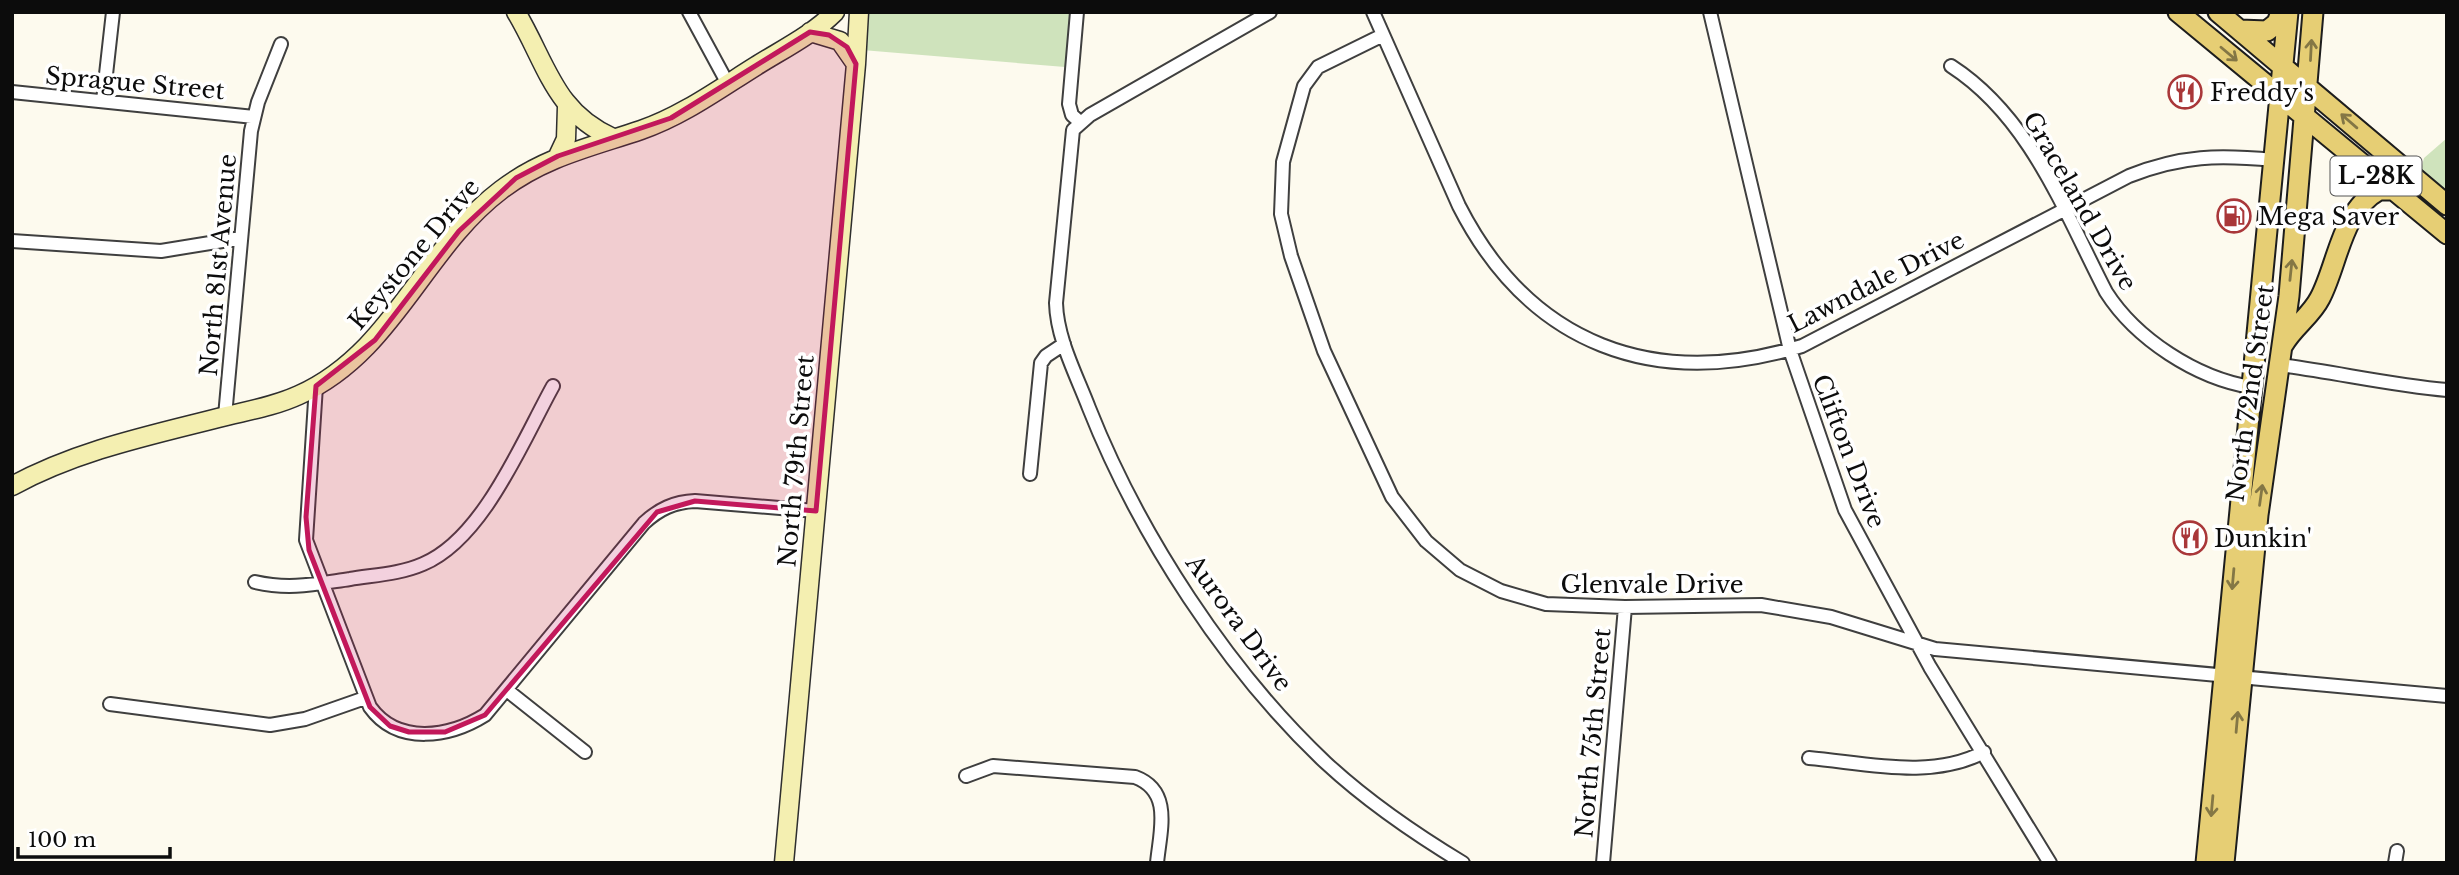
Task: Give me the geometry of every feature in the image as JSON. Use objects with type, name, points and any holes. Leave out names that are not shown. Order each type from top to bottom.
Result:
[{"type":"main road","name":"L-28K","points":[[2178,12],[2447,234]]},
{"type":"main road","name":"L-28K","points":[[2218,12],[2447,205]]},
{"type":"main road","points":[[2240,30],[2267,31],[2277,23],[2281,12]]},
{"type":"main road","name":"North 72nd Street","points":[[2224,863],[2232,676],[2251,387],[2288,12]]},
{"type":"main road","name":"North 72nd Street","points":[[2206,863],[2280,357],[2309,87],[2314,12]]},
{"type":"main road","points":[[2280,357],[2293,329],[2319,301],[2344,234],[2363,204],[2379,190],[2393,190]]},
{"type":"street","points":[[103,101],[113,12]]},
{"type":"street","points":[[516,12],[567,107],[586,124],[613,138]]},
{"type":"street","points":[[689,12],[728,84]]},
{"type":"street","name":"Keystone Drive","points":[[12,486],[89,453],[279,402],[316,386],[346,366],[375,340],[483,205],[516,178],[558,156],[671,118],[810,32],[835,12]]},
{"type":"street","name":"North 79th Street","points":[[784,863],[859,12]]},
{"type":"street","points":[[1077,12],[1069,104],[1072,116],[1081,123],[1270,12]]},
{"type":"street","name":"Lawndale Drive","points":[[1373,12],[1472,233],[1502,275],[1539,309],[1595,342],[1655,360],[1723,364],[1790,349],[2129,176],[2166,163],[2213,156],[2274,160]]},
{"type":"street","name":"Clifton Drive","points":[[1710,12],[1790,349],[1845,510],[1916,643],[2050,863]]},
{"type":"street","points":[[810,32],[840,41],[856,64]]},
{"type":"street","name":"Glenvale Drive","points":[[1383,35],[1326,63],[1309,77],[1301,94],[1283,162],[1280,196],[1284,232],[1325,353],[1392,496],[1414,528],[1442,556],[1480,582],[1525,599],[1564,606],[1737,604],[1782,607],[1831,618],[1935,649],[2447,696]]},
{"type":"street","name":"North 81st Avenue","points":[[225,416],[254,117],[281,44]]},
{"type":"street","name":"Graceland Drive","points":[[1951,66],[1983,89],[2017,127],[2106,292],[2135,328],[2222,382],[2251,387]]},
{"type":"street","name":"Sprague Street","points":[[12,93],[254,117]]},
{"type":"street","points":[[558,156],[568,126],[567,107]]},
{"type":"street","name":"Aurora Drive","points":[[1081,123],[1073,130],[1056,303],[1057,323],[1104,443],[1132,500],[1179,579],[1243,669],[1327,764],[1393,816],[1462,863]]},
{"type":"street","points":[[12,241],[161,251],[241,237]]},
{"type":"street","points":[[1030,474],[1041,363],[1046,356],[1064,344]]},
{"type":"street","points":[[2280,357],[2372,382],[2447,390]]},
{"type":"street","points":[[316,386],[305,527],[309,550],[365,698],[373,712],[390,726],[409,732],[432,734],[455,730],[476,720],[508,691],[645,523],[657,512],[676,503],[695,501],[816,511]]},
{"type":"street","points":[[255,582],[282,588],[321,583],[410,569],[435,558],[456,544],[478,518],[553,387]]},
{"type":"street","name":"North 75th Street","points":[[1603,863],[1625,607]]},
{"type":"street","points":[[508,691],[584,752]]},
{"type":"street","points":[[110,704],[270,725],[305,719],[365,698]]},
{"type":"street","points":[[1809,758],[1932,768],[1966,762],[1984,752]]},
{"type":"street","points":[[966,776],[993,766],[1135,777],[1152,786],[1158,794],[1162,811],[1157,863]]},
{"type":"highlighted area","points":[[810,32],[829,35],[847,47],[856,64],[816,511],[695,501],[657,512],[485,715],[445,732],[409,732],[390,726],[370,707],[309,550],[306,517],[316,386],[375,340],[459,231],[516,178],[558,156],[671,118]]},
{"type":"green space","points":[[864,12],[1070,12],[1065,67],[862,50]]},
{"type":"green space","points":[[2447,138],[2447,196],[2421,170],[2424,158]]},
{"type":"place","name":"Freddy's","points":[[2185,92]]},
{"type":"place","name":"Mega Saver","points":[[2234,216]]},
{"type":"place","name":"Dunkin'","points":[[2190,538]]}]
